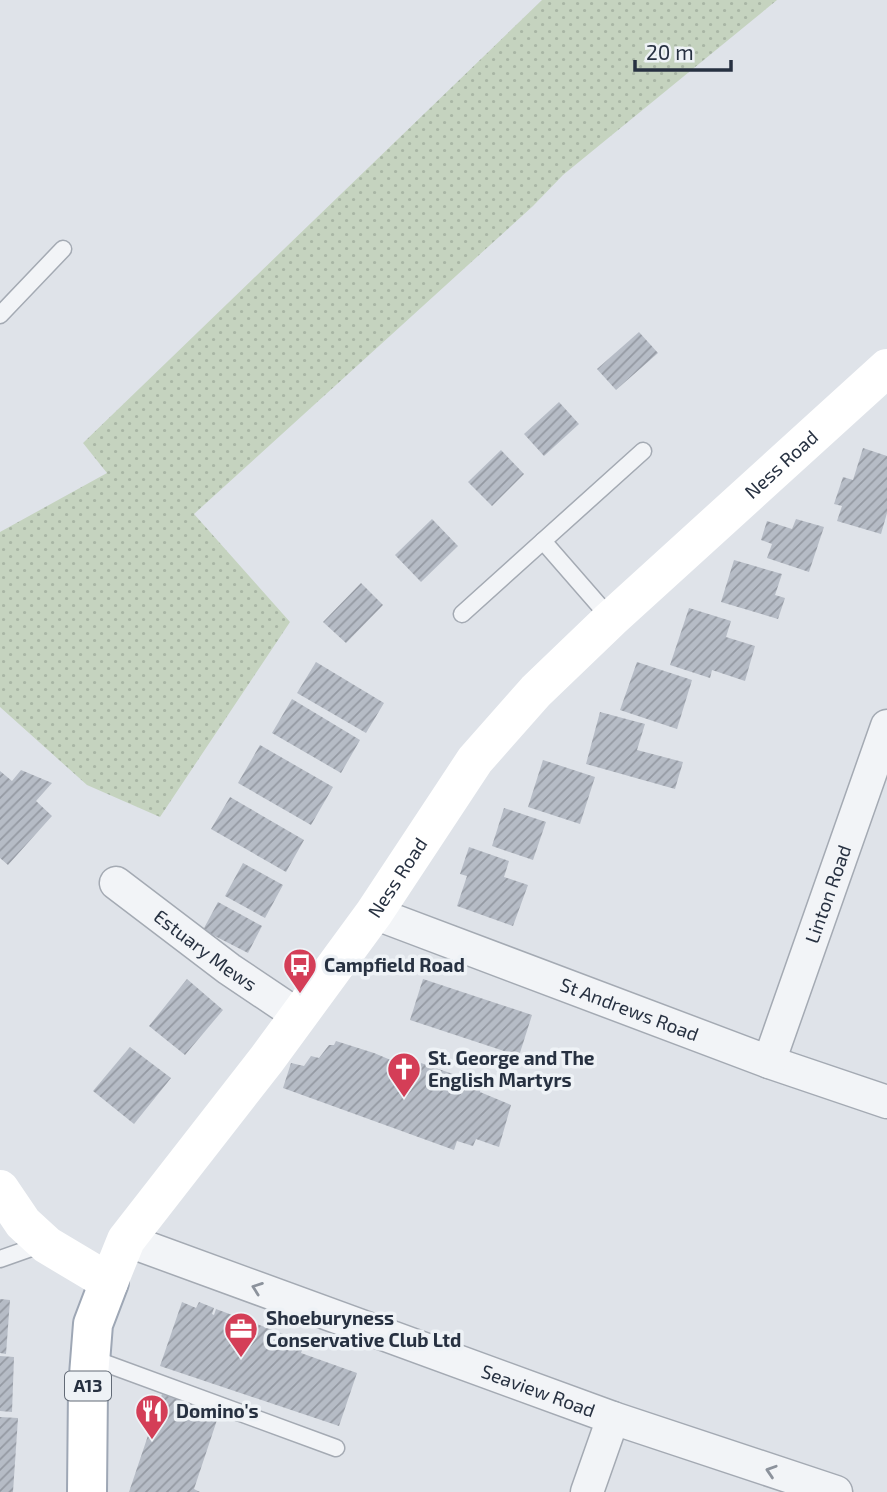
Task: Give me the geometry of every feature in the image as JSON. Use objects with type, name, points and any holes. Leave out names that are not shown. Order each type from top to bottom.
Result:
[{"type":"main road","name":"Ness Road","points":[[87,1492],[88,1388],[93,1324],[126,1240],[374,914],[475,760],[536,691],[611,619],[887,368]]},
{"type":"main road","points":[[0,1189],[23,1223],[47,1245],[108,1282]]},
{"type":"street","name":"Linton Road","points":[[769,1062],[887,726]]},
{"type":"street","name":"Estuary Mews","points":[[116,883],[229,969],[299,1016]]},
{"type":"street","name":"St Andrews Road","points":[[374,914],[769,1062],[887,1102]]},
{"type":"street","name":"Seaview Road","points":[[126,1240],[613,1418],[836,1492]]},
{"type":"street","points":[[587,1492],[613,1418]]},
{"type":"lane","points":[[0,315],[63,249]]},
{"type":"lane","points":[[462,614],[643,451]]},
{"type":"lane","points":[[543,541],[611,619]]},
{"type":"lane","points":[[0,1259],[47,1245]]},
{"type":"lane","points":[[91,1358],[336,1448]]},
{"type":"green space","points":[[542,0],[777,0],[563,175],[533,206],[194,514],[290,622],[160,817],[87,785],[0,707],[0,532],[107,473],[83,443]]},
{"type":"building","points":[[639,332],[658,353],[616,390],[597,369]]},
{"type":"building","points":[[559,402],[579,424],[544,456],[524,434]]},
{"type":"building","points":[[863,448],[887,456],[887,513],[881,534],[837,521],[842,506],[834,504],[843,477],[853,480]]},
{"type":"building","points":[[501,450],[524,474],[492,506],[468,482]]},
{"type":"building","points":[[432,519],[458,546],[421,582],[395,555]]},
{"type":"building","points":[[796,519],[824,527],[809,572],[767,558],[772,544],[761,540],[767,521],[792,529]]},
{"type":"building","points":[[734,560],[782,574],[775,595],[785,598],[778,619],[721,602]]},
{"type":"building","points":[[361,583],[383,605],[346,643],[323,622]]},
{"type":"building","points":[[689,608],[731,621],[726,637],[755,646],[745,681],[712,670],[710,678],[670,665]]},
{"type":"building","points":[[316,662],[384,703],[366,733],[297,693]]},
{"type":"building","points":[[637,662],[692,680],[677,729],[620,710]]},
{"type":"building","points":[[292,699],[360,740],[341,773],[272,733]]},
{"type":"building","points":[[600,712],[645,724],[637,750],[683,762],[675,789],[586,764]]},
{"type":"building","points":[[260,745],[333,787],[311,825],[238,783]]},
{"type":"building","points":[[543,760],[595,777],[580,824],[528,807]]},
{"type":"building","points":[[21,770],[52,783],[36,801],[52,816],[8,865],[0,858],[0,771],[12,781]]},
{"type":"building","points":[[230,797],[304,840],[286,872],[211,829]]},
{"type":"building","points":[[504,808],[546,822],[533,860],[492,846]]},
{"type":"building","points":[[469,847],[509,861],[504,877],[528,885],[513,926],[457,906],[467,876],[460,874]]},
{"type":"building","points":[[243,863],[283,885],[265,918],[225,896]]},
{"type":"building","points":[[218,902],[262,926],[248,953],[203,930]]},
{"type":"building","points":[[187,979],[223,1010],[185,1055],[149,1026]]},
{"type":"building","points":[[423,979],[532,1015],[519,1056],[410,1020]]},
{"type":"building","name":"St. George and The English Martyrs","points":[[336,1041],[417,1071],[421,1063],[482,1084],[480,1092],[511,1105],[499,1147],[476,1139],[473,1146],[457,1141],[454,1150],[283,1088],[291,1063],[304,1066],[311,1056],[319,1058],[329,1045],[334,1045]]},
{"type":"building","points":[[130,1047],[171,1078],[134,1124],[93,1091]]},
{"type":"building","points":[[0,1299],[10,1300],[6,1354],[0,1353]]},
{"type":"building","name":"Shoeburyness Conservative Club Ltd","points":[[182,1302],[196,1308],[199,1302],[214,1308],[214,1315],[216,1309],[305,1342],[301,1353],[357,1373],[339,1426],[160,1366]]},
{"type":"building","points":[[0,1356],[14,1357],[12,1412],[0,1411]]},
{"type":"building","points":[[162,1394],[219,1414],[194,1489],[200,1492],[129,1492]]},
{"type":"building","points":[[0,1417],[18,1418],[13,1492],[0,1492]]},
{"type":"place","name":"Campfield Road","points":[[300,995]]},
{"type":"place","name":"St. George and The English Martyrs","points":[[404,1099]]},
{"type":"place","name":"Shoeburyness Conservative Club Ltd","points":[[241,1359]]},
{"type":"place","name":"Domino's","points":[[152,1441]]}]
